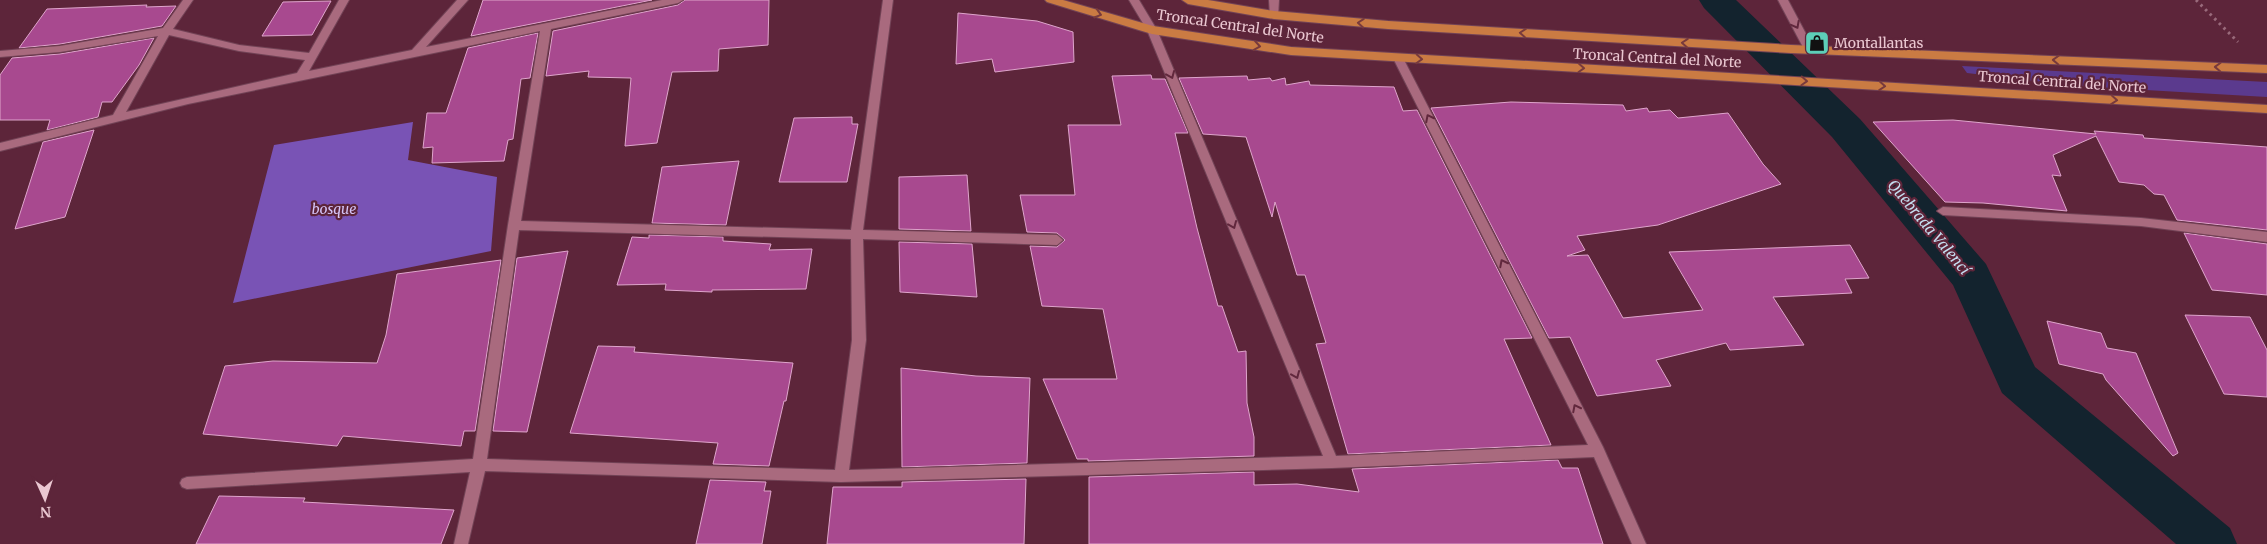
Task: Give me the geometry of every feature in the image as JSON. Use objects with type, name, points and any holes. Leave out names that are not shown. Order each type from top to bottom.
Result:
[{"type":"highway","name":"Troncal Central del Norte","points":[[1051,0],[1152,30],[1291,51],[2267,109]]},
{"type":"highway","name":"Troncal Central del Norte","points":[[1188,0],[1274,14],[1388,25],[1791,49],[2266,69]]},
{"type":"street","points":[[117,118],[166,31],[188,0]]},
{"type":"street","points":[[301,76],[344,0]]},
{"type":"street","points":[[417,51],[464,0]]},
{"type":"street","points":[[0,147],[301,76],[417,51],[678,0]]},
{"type":"street","points":[[841,476],[859,340],[857,234],[888,0]]},
{"type":"street","points":[[1134,0],[1152,30],[1332,462]]},
{"type":"street","points":[[1274,0],[1274,14]]},
{"type":"street","points":[[1782,0],[1809,49]]},
{"type":"street","points":[[461,544],[479,465],[514,224],[546,26]]},
{"type":"street","points":[[0,54],[60,49],[166,31],[238,48],[311,57]]},
{"type":"street","points":[[1398,58],[1598,451],[1639,544]]},
{"type":"street","points":[[1943,211],[2141,222],[2267,237]]},
{"type":"street","points":[[514,224],[1057,240]]},
{"type":"street","points":[[187,483],[479,465],[841,476],[1332,462],[1598,451]]},
{"type":"path","points":[[2196,0],[2266,69]]},
{"type":"shaded area","points":[[1962,66],[2267,82],[2267,97],[2076,86],[1967,73]]},
{"type":"green space","name":"bosque","points":[[413,122],[408,160],[497,177],[491,251],[233,303],[274,145]]},
{"type":"building","points":[[483,0],[652,0],[471,36]]},
{"type":"building","points":[[685,0],[769,0],[768,45],[719,49],[718,71],[672,72],[657,143],[625,146],[631,78],[588,77],[589,71],[546,76],[553,31],[678,5]]},
{"type":"building","points":[[331,1],[312,35],[262,36],[283,2]]},
{"type":"building","points":[[147,5],[146,7],[176,6],[162,26],[60,44],[19,48],[47,9]]},
{"type":"building","points":[[958,13],[1037,21],[1073,32],[1074,62],[995,72],[992,59],[956,64]]},
{"type":"building","points":[[538,33],[530,78],[521,79],[513,139],[508,140],[504,161],[432,163],[433,147],[423,148],[427,113],[446,113],[468,48]]},
{"type":"building","points":[[154,38],[139,65],[112,102],[102,102],[98,117],[47,130],[50,120],[0,120],[0,75],[12,58],[60,54]]},
{"type":"building","points":[[1151,75],[1152,79],[1165,79],[1188,133],[1175,133],[1197,228],[1218,306],[1222,306],[1238,352],[1246,351],[1247,403],[1254,437],[1254,456],[1088,461],[1088,459],[1077,459],[1043,379],[1117,379],[1103,309],[1042,306],[1030,246],[1057,247],[1065,240],[1057,233],[1027,232],[1020,195],[1075,195],[1068,125],[1121,125],[1112,76]]},
{"type":"building","points":[[1247,76],[1248,80],[1270,78],[1272,81],[1285,78],[1286,85],[1309,81],[1310,85],[1394,87],[1403,111],[1417,110],[1532,338],[1504,339],[1551,445],[1348,454],[1316,344],[1326,343],[1305,275],[1297,275],[1275,202],[1272,217],[1246,137],[1203,134],[1179,78]]},
{"type":"building","points":[[1511,102],[1623,105],[1626,111],[1647,108],[1649,112],[1670,110],[1678,118],[1728,113],[1763,164],[1781,184],[1658,225],[1577,236],[1585,250],[1567,256],[1588,255],[1623,318],[1703,310],[1669,252],[1850,245],[1869,278],[1845,279],[1852,293],[1773,297],[1804,345],[1730,350],[1726,343],[1656,360],[1671,386],[1597,396],[1570,337],[1549,338],[1431,108]]},
{"type":"building","points":[[852,117],[852,124],[858,124],[847,182],[779,182],[794,118]]},
{"type":"building","points":[[1953,120],[2096,134],[2094,131],[2143,135],[2144,138],[2267,147],[2267,230],[2177,220],[2164,195],[2154,194],[2144,185],[2119,182],[2096,136],[2053,155],[2061,176],[2052,175],[2067,211],[1983,203],[1945,202],[1873,122]]},
{"type":"building","points":[[94,130],[65,217],[15,229],[43,142]]},
{"type":"building","points":[[739,161],[726,225],[652,223],[662,167]]},
{"type":"building","points":[[967,175],[971,231],[899,229],[899,177]]},
{"type":"building","points":[[2184,233],[2267,244],[2267,295],[2212,290]]},
{"type":"building","points":[[649,235],[723,237],[723,241],[771,244],[769,250],[812,249],[806,289],[712,290],[712,292],[665,290],[666,284],[617,285],[632,237],[649,238]]},
{"type":"building","points":[[899,242],[972,244],[977,297],[900,292]]},
{"type":"building","points":[[568,251],[527,432],[493,431],[517,258]]},
{"type":"building","points":[[501,260],[475,431],[464,431],[461,446],[343,436],[337,446],[203,434],[225,366],[273,361],[377,363],[386,335],[397,274]]},
{"type":"building","points":[[2185,315],[2250,317],[2267,350],[2267,397],[2224,394]]},
{"type":"building","points":[[2047,321],[2101,333],[2107,348],[2136,353],[2178,453],[2173,456],[2106,380],[2103,374],[2059,364]]},
{"type":"building","points":[[598,346],[635,347],[634,352],[793,363],[786,401],[784,401],[769,466],[713,464],[718,443],[570,433]]},
{"type":"building","points":[[901,368],[976,376],[1030,378],[1027,463],[902,467]]},
{"type":"building","points":[[1558,460],[1562,468],[1578,468],[1603,544],[1089,544],[1089,477],[1254,472],[1254,485],[1297,484],[1359,492],[1352,469]]},
{"type":"building","points":[[1026,479],[1024,544],[827,544],[833,487],[902,487],[902,482]]},
{"type":"building","points":[[710,480],[766,482],[764,491],[771,491],[762,544],[696,544]]},
{"type":"building","points":[[219,496],[305,498],[303,502],[454,510],[441,544],[196,544]]},
{"type":"waterway","name":"Quebrada Valencí","points":[[1716,0],[1846,128],[1971,276],[2018,380],[2212,544]]},
{"type":"place","name":"Montallantas","points":[[1817,43]]}]
